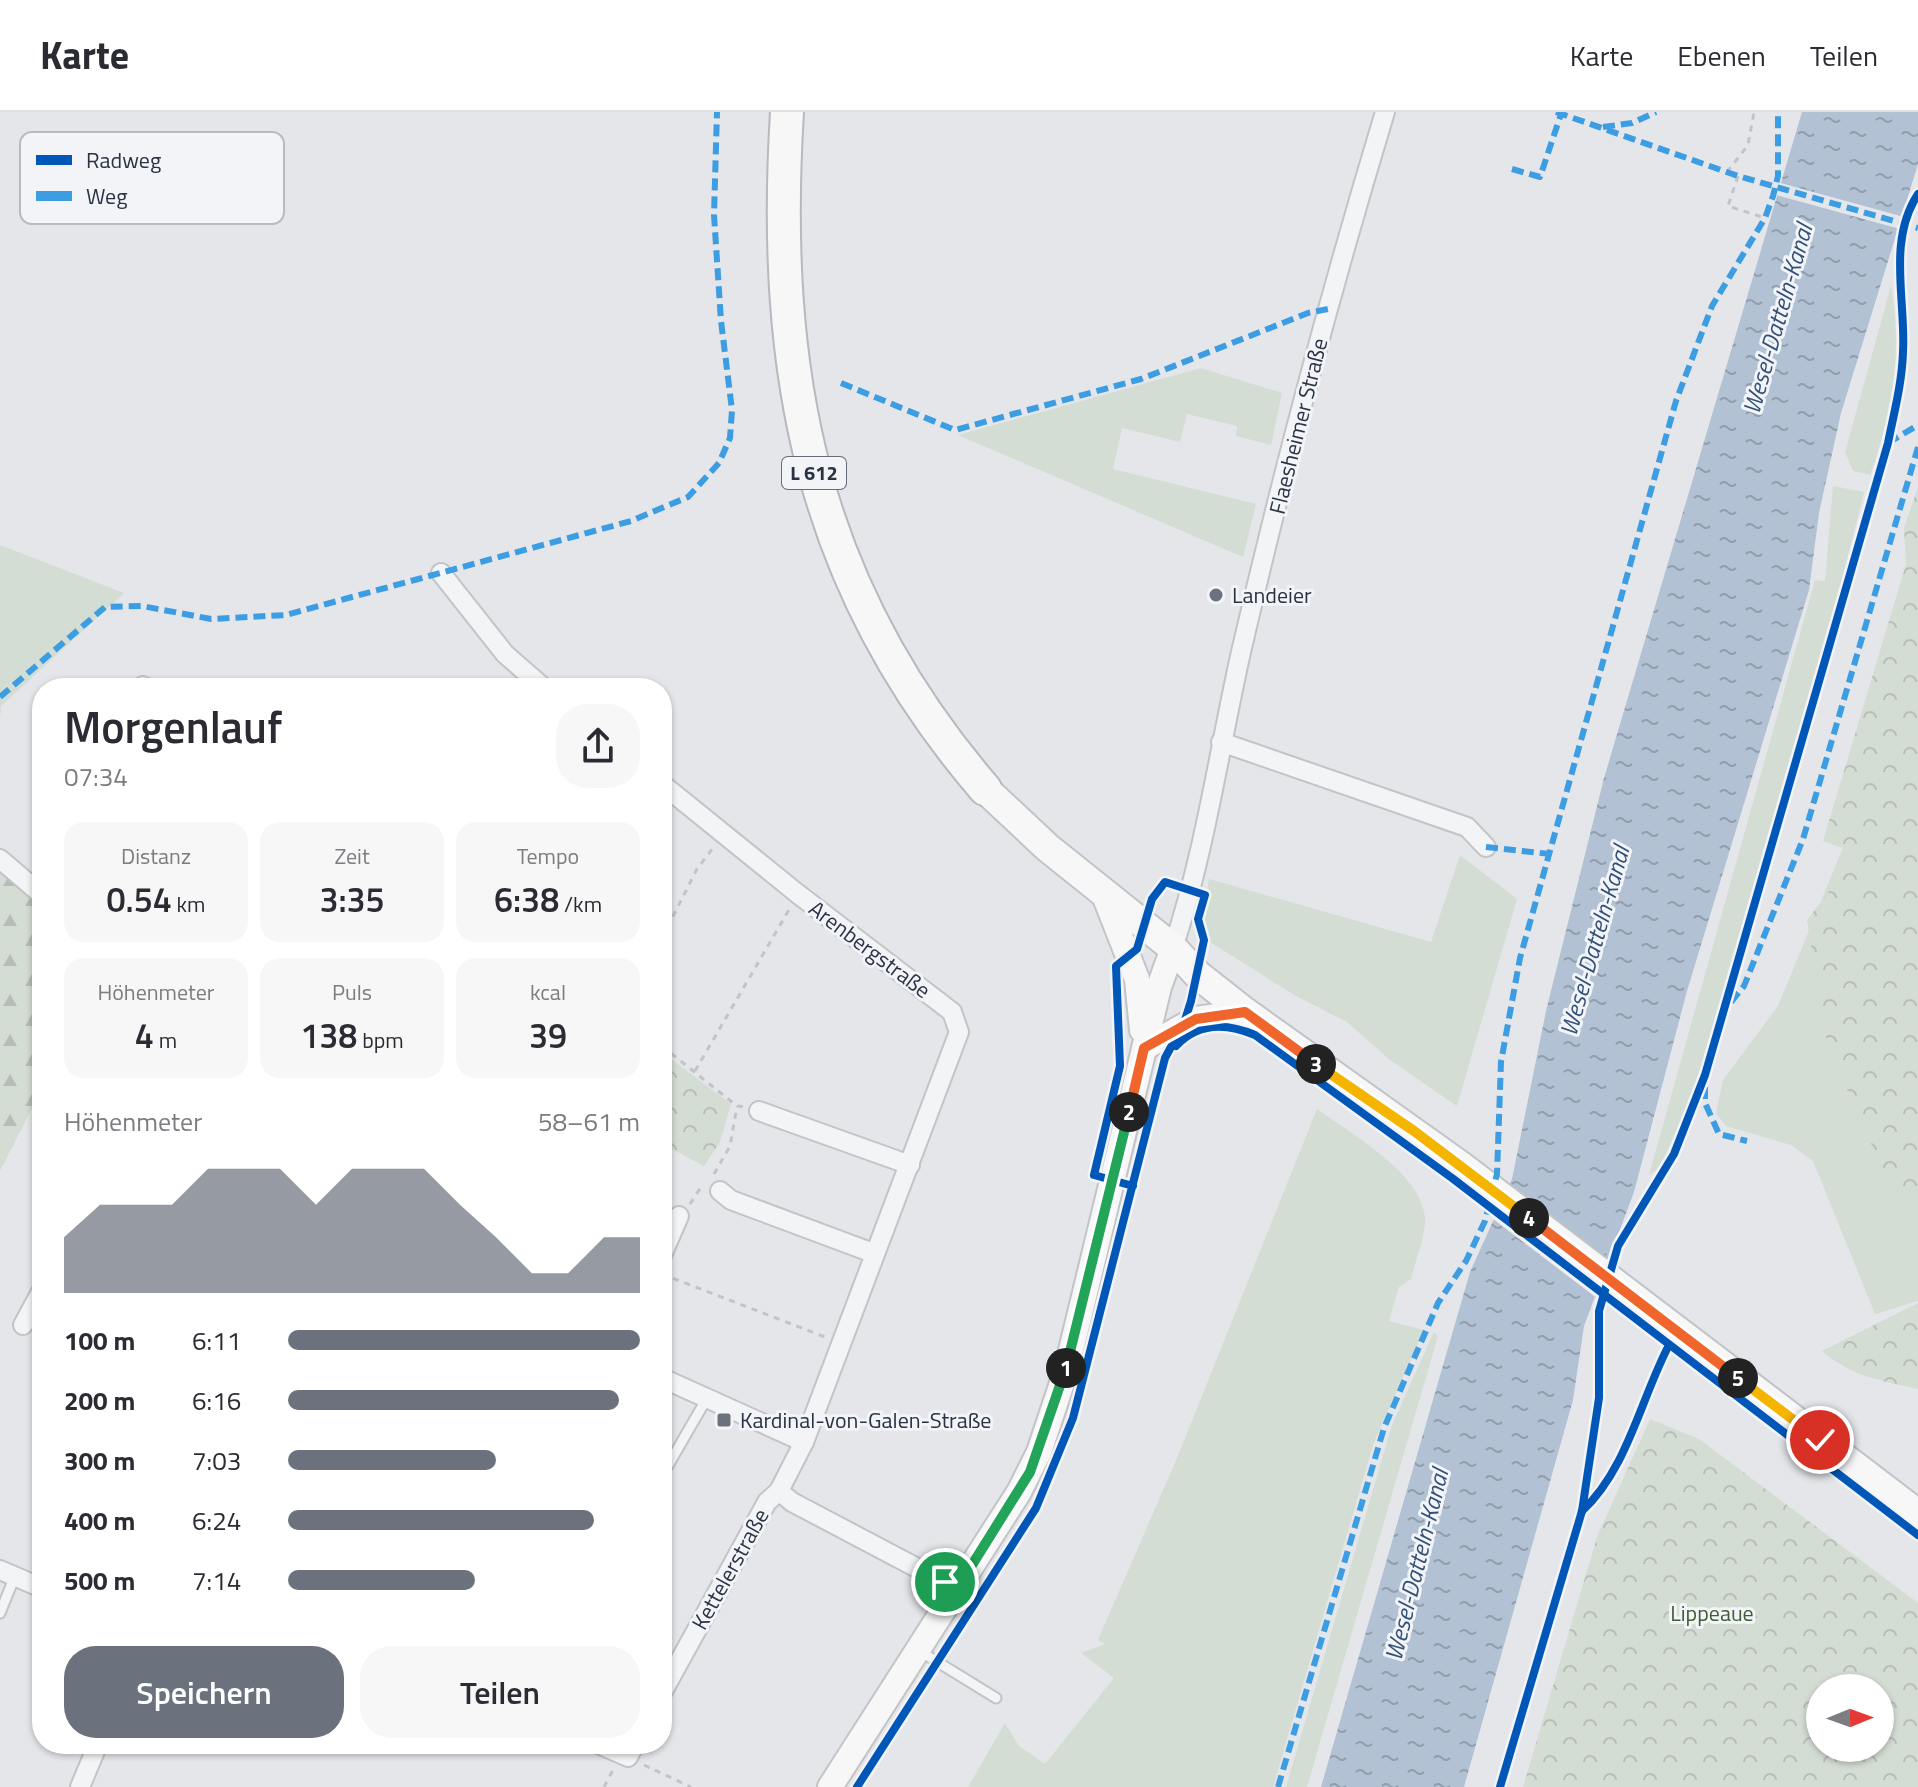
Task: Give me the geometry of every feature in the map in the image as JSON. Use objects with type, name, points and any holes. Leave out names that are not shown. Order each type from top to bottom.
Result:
[{"type":"highway","name":"L 612","points":[[787,112],[782,203],[788,325],[803,425],[827,518],[849,578],[892,662],[938,733],[985,789]]},
{"type":"main road","name":"L 612","points":[[985,789],[1104,895],[1173,948]]},
{"type":"main road","points":[[1104,895],[1137,979],[1144,1048],[1196,1019],[1245,1012]]},
{"type":"main road","points":[[1173,948],[1198,975],[1245,1012],[1461,1166],[1918,1514]]},
{"type":"main road","name":"Flaesheimer Straße","points":[[830,1787],[1019,1492],[1047,1431],[1091,1275],[1144,1048],[1173,948]]},
{"type":"street","name":"Flaesheimer Straße","points":[[1173,948],[1190,889],[1221,742],[1328,309],[1385,112]]},
{"type":"street","points":[[441,573],[505,654],[533,678]]},
{"type":"street","points":[[1221,742],[1467,827],[1486,847]]},
{"type":"street","name":"Arenbergstraße","points":[[672,792],[798,894],[952,1012],[959,1032],[804,1442]]},
{"type":"street","points":[[0,859],[32,886]]},
{"type":"street","points":[[759,1111],[910,1165]]},
{"type":"street","points":[[720,1191],[731,1200],[873,1253]]},
{"type":"street","points":[[672,1232],[679,1216]]},
{"type":"street","points":[[23,1325],[32,1308]]},
{"type":"street","points":[[672,1382],[804,1442],[779,1491],[792,1502],[957,1589]]},
{"type":"street","name":"Kettelerstraße","points":[[672,1675],[767,1502],[779,1491]]},
{"type":"street","points":[[8,1573],[32,1584]]},
{"type":"street","points":[[80,1787],[94,1754]]},
{"type":"lane","points":[[672,1459],[707,1398]]},
{"type":"lane","points":[[0,1613],[8,1573]]},
{"type":"lane","points":[[918,1650],[996,1698]]},
{"type":"path","points":[[1727,172],[1748,145],[1754,112]]},
{"type":"path","points":[[1738,176],[1728,206],[1765,218]]},
{"type":"path","points":[[672,918],[697,869],[724,833]]},
{"type":"path","points":[[695,1071],[798,894]]},
{"type":"path","points":[[672,1054],[737,1106],[759,1111]]},
{"type":"path","points":[[679,1216],[688,1208],[698,1187],[716,1172],[730,1146],[737,1106]]},
{"type":"path","points":[[672,1278],[843,1345]]},
{"type":"path","points":[[636,1754],[691,1787]]},
{"type":"green space","points":[[1891,286],[1896,335],[1893,382],[1884,429],[1870,475],[1853,471],[1845,452]]},
{"type":"green space","points":[[1201,368],[1282,393],[1271,445],[1236,436],[1237,426],[1187,414],[1180,442],[1122,428],[1113,469],[1256,504],[1243,557],[958,435]]},
{"type":"green space","points":[[1833,486],[1864,492],[1842,580],[1845,581],[1699,1080],[1659,1169],[1649,1175],[1815,580],[1825,581]]},
{"type":"green space","points":[[1918,487],[1918,1217],[1890,1186],[1827,1045],[1807,920],[1841,876],[1848,850],[1823,841],[1906,564],[1904,528]]},
{"type":"green space","points":[[0,545],[124,593],[1,706],[0,718]]},
{"type":"green space","points":[[1918,573],[1918,1301],[1875,1314],[1813,1161],[1791,1145],[1726,1126],[1716,1113],[1723,1080],[1778,1006],[1846,840]]},
{"type":"green space","points":[[1460,855],[1517,899],[1457,1106],[1390,1060],[1347,1022],[1296,996],[1210,942],[1207,934],[1205,903],[1209,879],[1431,942]]},
{"type":"green space","points":[[0,868],[32,893],[32,1109],[0,1171]]},
{"type":"green space","points":[[672,1060],[731,1104],[720,1142],[704,1166],[672,1149]]},
{"type":"green space","points":[[1317,1109],[1365,1142],[1398,1170],[1421,1201],[1425,1218],[1422,1240],[1411,1279],[1399,1287],[1389,1321],[1424,1330],[1374,1442],[1273,1787],[968,1787],[1005,1723],[1019,1746],[1045,1764],[1114,1678],[1081,1653],[1105,1644],[1098,1640],[1177,1458]]},
{"type":"green space","points":[[1918,1303],[1918,1389],[1855,1372],[1822,1351]]},
{"type":"green space","points":[[1434,1332],[1438,1336],[1307,1787],[1286,1787],[1392,1425]]},
{"type":"green space","name":"Lippeaue","points":[[1650,1419],[1699,1439],[1918,1603],[1918,1787],[1523,1787],[1597,1537]]},
{"type":"water","name":"Wesel-Datteln-Kanal","points":[[1802,112],[1918,112],[1918,164],[1841,413],[1819,513],[1809,590],[1687,991],[1634,1192],[1584,1326],[1573,1400],[1464,1787],[1321,1787],[1470,1272],[1512,1179],[1546,1011],[1604,778]]},
{"type":"pier","points":[[1777,182],[1904,217],[1900,229],[1773,194]]},
{"type":"pier","points":[[1505,1184],[1611,1265],[1598,1299],[1490,1217]]},
{"type":"marked path","points":[[0,697],[105,607],[142,606],[211,619],[286,615],[631,521],[688,497],[719,463],[730,438],[732,410],[721,321],[714,215],[717,112]]},
{"type":"marked path","points":[[1556,112],[1738,176],[1918,228]]},
{"type":"marked path","points":[[1603,127],[1632,123],[1656,112]]},
{"type":"marked path","points":[[1278,1787],[1384,1428],[1438,1303],[1466,1261],[1485,1221],[1497,1174],[1501,1062],[1520,958],[1676,401],[1712,306],[1765,218],[1773,196],[1778,176],[1778,112]]},
{"type":"marked path","points":[[1512,169],[1540,177],[1561,114]]},
{"type":"marked path","points":[[841,383],[955,430],[1141,379],[1308,313],[1328,309]]},
{"type":"marked path","points":[[1888,443],[1918,425]]},
{"type":"marked path","points":[[1731,1002],[1744,986],[1803,839],[1918,447]]},
{"type":"marked path","points":[[1486,847],[1550,854]]},
{"type":"marked path","points":[[1705,1087],[1705,1103],[1719,1134],[1747,1141]]},
{"type":"cycle path","points":[[1500,1787],[1582,1511],[1599,1398],[1599,1311],[1618,1246],[1674,1154],[1705,1075],[1888,443],[1902,364],[1900,251],[1903,231],[1918,194]]},
{"type":"cycle path","points":[[857,1787],[1036,1508],[1073,1418],[1165,1058],[1184,1023],[1204,940],[1198,919],[1205,895],[1165,882],[1152,899],[1137,949],[1116,966],[1120,1066],[1094,1175],[1133,1186]]},
{"type":"cycle path","points":[[1176,1046],[1194,1032],[1213,1027],[1234,1028],[1255,1035],[1452,1178],[1918,1535]]},
{"type":"cycle path","points":[[1582,1511],[1611,1475],[1669,1345]]},
{"type":"place","name":"Landeier","points":[[1216,595]]},
{"type":"place","name":"Kardinal-von-Galen-Straße","points":[[724,1420]]},
{"type":"route","points":[[945,1582],[957,1589],[1019,1492],[1039,1452],[1066,1371],[1091,1275],[1144,1048],[1184,1023],[1220,1013],[1245,1012],[1414,1131],[1820,1440]]}]
